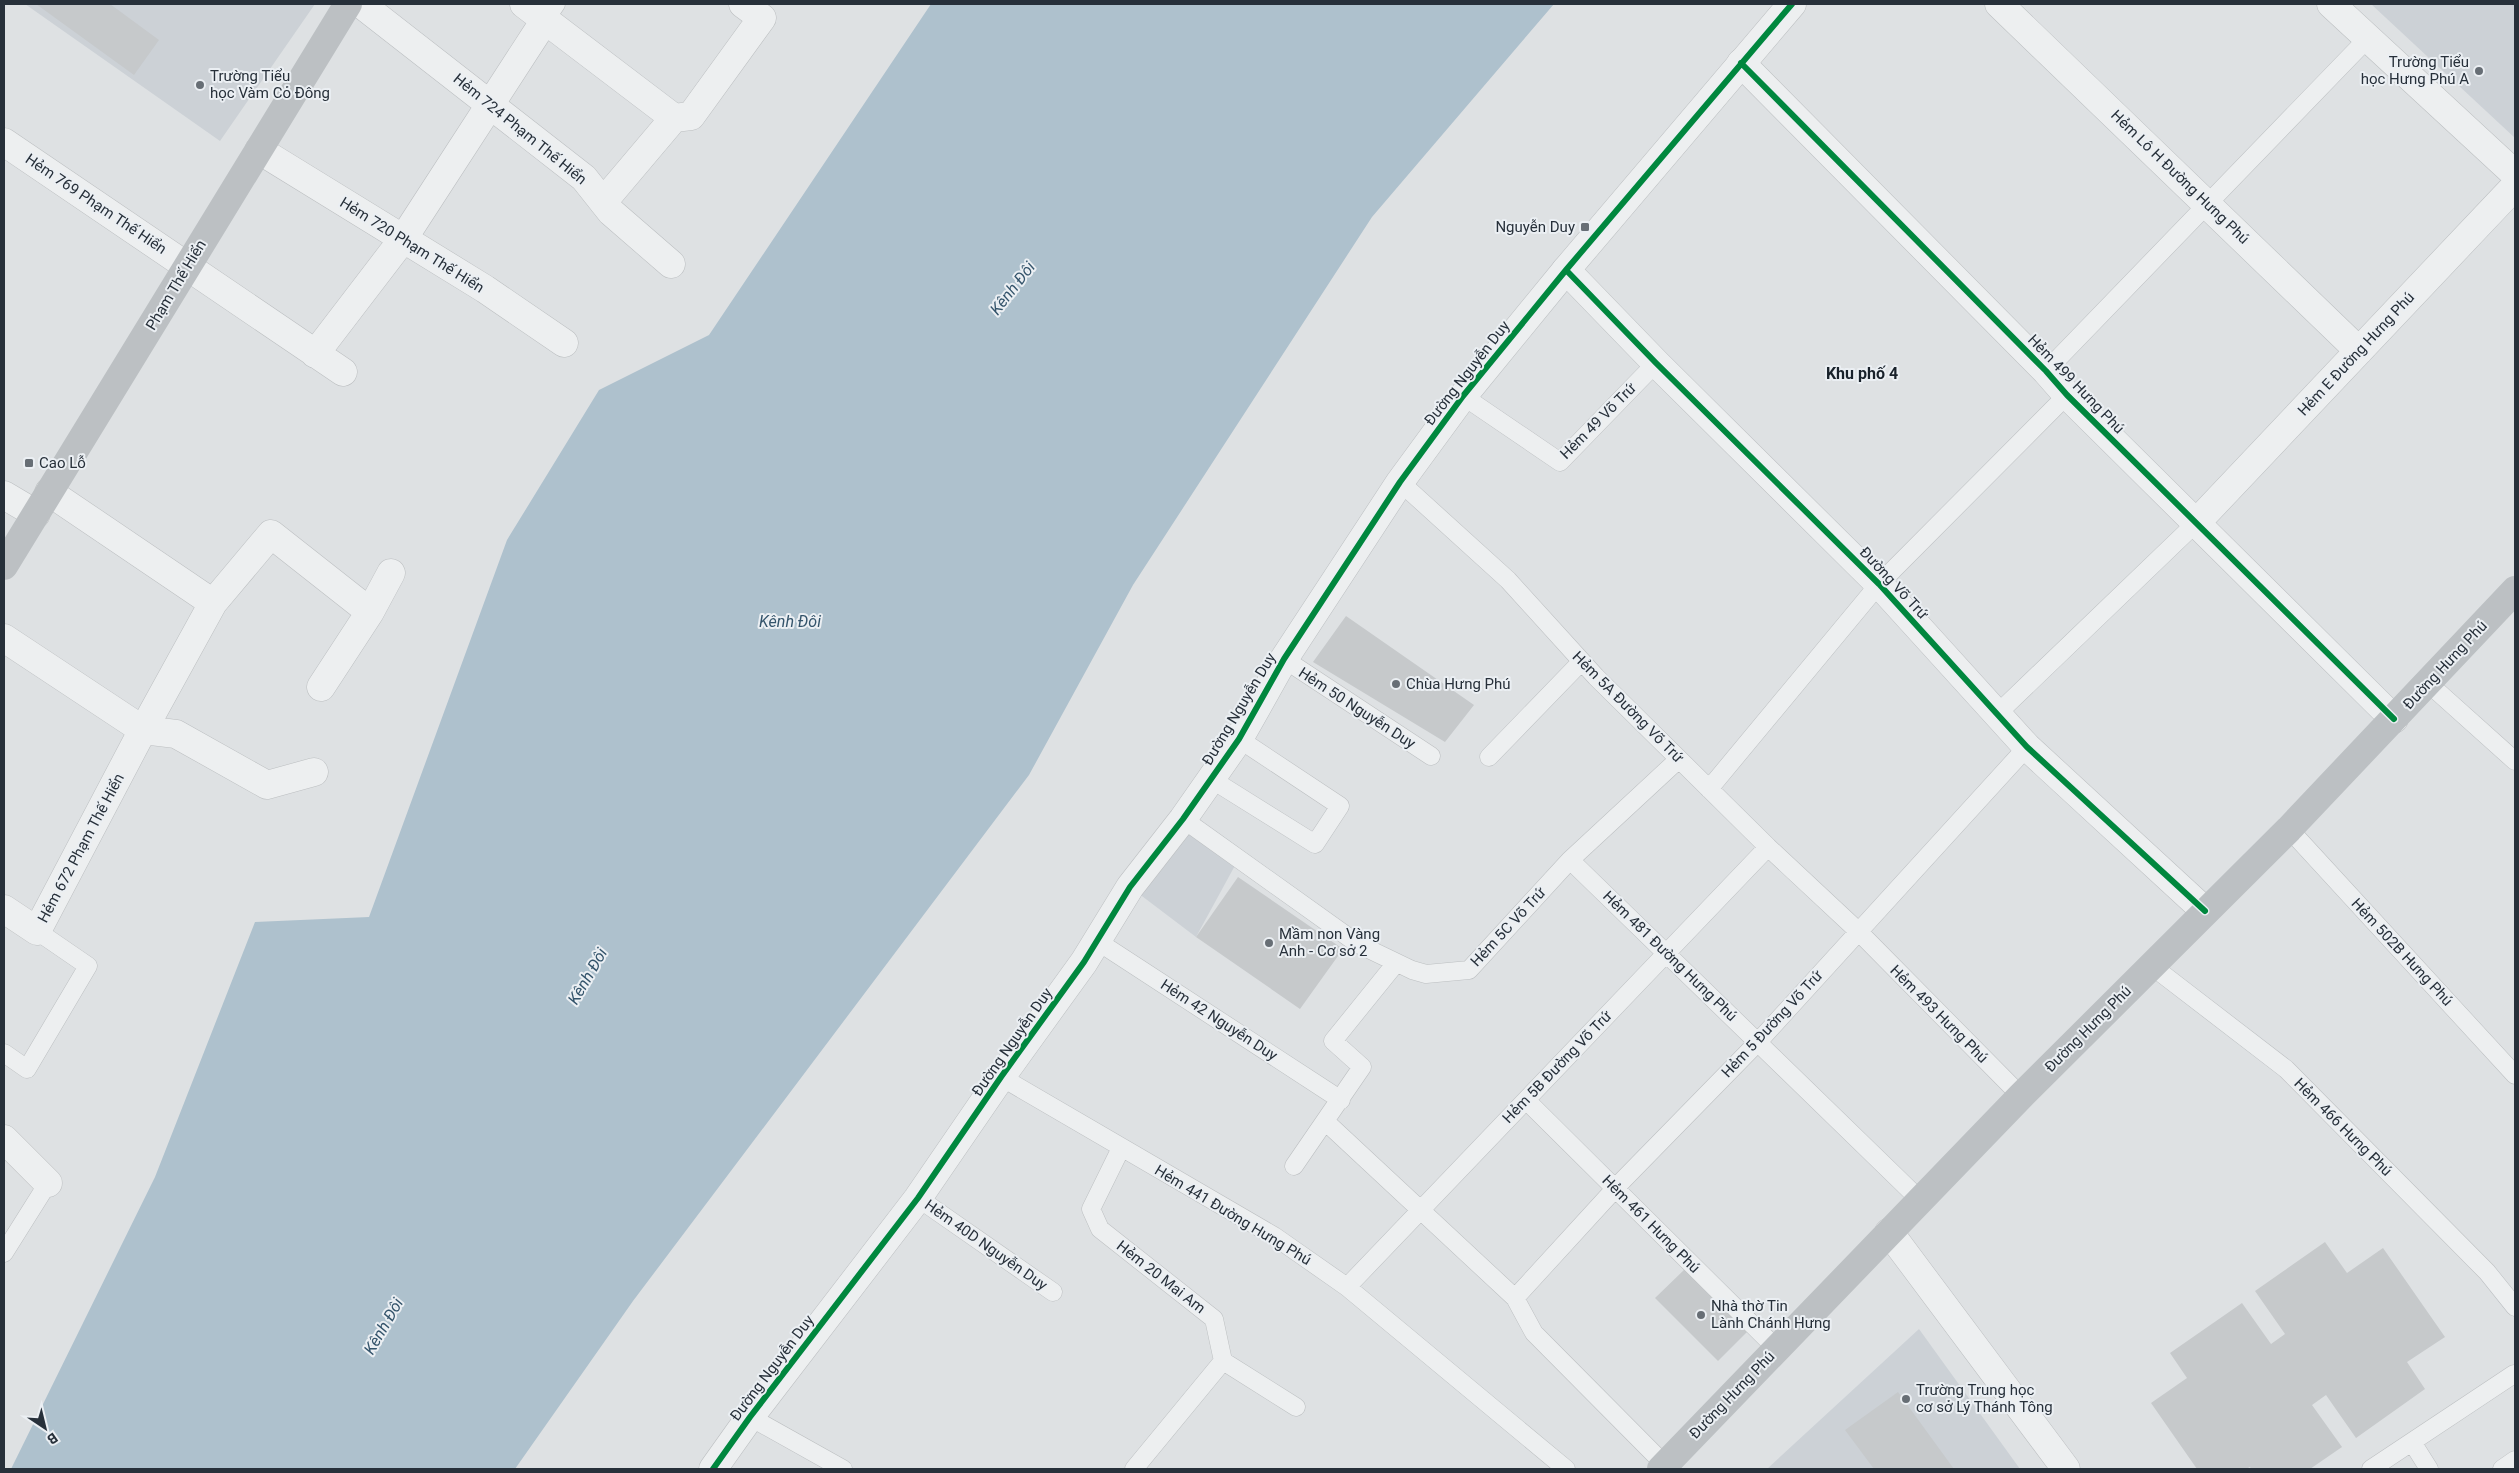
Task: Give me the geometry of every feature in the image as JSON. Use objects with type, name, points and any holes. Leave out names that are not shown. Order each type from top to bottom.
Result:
[{"type":"main road","name":"Phạm Thế Hiển","points":[[4,566],[348,4]]},
{"type":"main road","name":"Đường Hưng Phú","points":[[1663,1467],[2021,1096],[2289,829],[2515,590]]},
{"type":"street","name":"Hẻm 724 Phạm Thế Hiển","points":[[361,4],[584,178],[611,212],[671,264]]},
{"type":"street","points":[[603,202],[674,118],[691,116],[762,18],[743,4]]},
{"type":"street","name":"Đường Nguyễn Duy","points":[[713,1469],[750,1417],[918,1198],[1001,1077],[1084,962],[1130,887],[1183,819],[1239,739],[1284,659],[1400,482],[1463,396],[1566,270],[1792,4]]},
{"type":"street","name":"Hẻm Lô H Đường Hưng Phú","points":[[1999,4],[2209,204],[2359,351]]},
{"type":"street","points":[[2331,4],[2515,174]]},
{"type":"street","points":[[315,354],[403,239],[489,104],[542,9],[674,118]]},
{"type":"street","name":"Hẻm 499 Hưng Phú","points":[[1741,64],[2046,371],[2067,395],[2197,522],[2394,720]]},
{"type":"street","name":"Hẻm 769 Phạm Thế Hiển","points":[[4,142],[344,372]]},
{"type":"street","name":"Hẻm 720 Phạm Thế Hiển","points":[[259,150],[485,289],[564,343]]},
{"type":"street","name":"Hẻm E Đường Hưng Phú","points":[[2197,522],[2515,186]]},
{"type":"street","name":"Đường Võ Trứ","points":[[1566,270],[1879,584],[2027,747],[2205,912]]},
{"type":"street","points":[[4,495],[42,503],[213,603]]},
{"type":"street","name":"Hẻm 672 Phạm Thế Hiển","points":[[4,909],[37,931],[143,730],[213,603],[271,534],[370,612]]},
{"type":"street","points":[[321,687],[370,612],[391,573]]},
{"type":"street","points":[[4,638],[143,730],[176,734],[267,785],[314,772]]},
{"type":"street","points":[[4,1139],[48,1183]]},
{"type":"street","points":[[1889,1232],[2066,1469]]},
{"type":"lane","points":[[2046,371],[2368,38]]},
{"type":"lane","name":"Hẻm 49 Võ Trứ","points":[[1463,396],[1560,462],[1656,362]]},
{"type":"lane","points":[[1708,789],[1879,584],[2067,395]]},
{"type":"lane","name":"Hẻm 5A Đường Võ Trứ","points":[[1400,482],[1508,580],[1582,662],[1708,789],[1858,931]]},
{"type":"lane","points":[[1996,715],[2197,522]]},
{"type":"lane","name":"Hẻm 50 Nguyễn Duy","points":[[1284,659],[1431,756]]},
{"type":"lane","points":[[1489,756],[1582,662]]},
{"type":"lane","points":[[2428,683],[2515,761]]},
{"type":"lane","points":[[1211,778],[1315,844],[1340,806],[1239,739]]},
{"type":"lane","name":"Hẻm 5 Đường Võ Trứ","points":[[1515,1298],[1616,1188],[1758,1042],[2027,747]]},
{"type":"lane","name":"Hẻm 5C Võ Trứ","points":[[1183,819],[1358,944],[1426,974],[1469,970],[1570,860],[1679,759]]},
{"type":"lane","name":"Hẻm 502B Hưng Phú","points":[[2289,829],[2515,1075]]},
{"type":"lane","name":"Hẻm 5B Đường Võ Trứ","points":[[1347,1287],[1768,847]]},
{"type":"lane","name":"Hẻm 481 Đường Hưng Phú","points":[[1570,860],[1920,1200]]},
{"type":"lane","points":[[4,1053],[27,1069],[88,966],[37,931]]},
{"type":"lane","name":"Hẻm 493 Hưng Phú","points":[[1858,931],[2021,1096]]},
{"type":"lane","name":"Hẻm 42 Nguyễn Duy","points":[[1097,941],[1341,1100]]},
{"type":"lane","points":[[1294,1166],[1362,1067],[1333,1041],[1396,962]]},
{"type":"lane","name":"Hẻm 466 Hưng Phú","points":[[2152,966],[2286,1069],[2487,1272],[2515,1307]]},
{"type":"lane","name":"Hẻm 441 Đường Hưng Phú","points":[[1001,1077],[1274,1236],[1347,1287],[1566,1469]]},
{"type":"lane","name":"Hẻm 461 Hưng Phú","points":[[1526,1100],[1776,1348]]},
{"type":"lane","points":[[1326,1122],[1420,1211],[1468,1252],[1515,1298],[1534,1333],[1663,1467]]},
{"type":"lane","name":"Hẻm 20 Mai Am","points":[[1122,1148],[1091,1209],[1100,1229],[1214,1319],[1223,1361]]},
{"type":"lane","points":[[4,1253],[48,1183]]},
{"type":"lane","name":"Hẻm 40D Nguyễn Duy","points":[[918,1198],[1053,1292]]},
{"type":"lane","points":[[1134,1469],[1223,1361],[1296,1407]]},
{"type":"lane","points":[[2371,1469],[2514,1374],[2515,1376]]},
{"type":"lane","points":[[750,1417],[842,1469]]},
{"type":"lane","points":[[2412,1442],[2429,1469]]},
{"type":"lane","points":[[2502,1469],[2515,1460]]},
{"type":"shaded area","name":"Trường Tiểu học Vàm Cỏ Đông","points":[[25,4],[315,4],[220,141]]},
{"type":"shaded area","name":"Trường Tiểu học Hưng Phú A","points":[[2371,4],[2515,4],[2515,138]]},
{"type":"shaded area","points":[[1183,819],[1238,860],[1196,937],[1130,887]]},
{"type":"shaded area","name":"Trường Trung học cơ sở Lý Thánh Tông","points":[[1919,1329],[2020,1469],[1767,1469]]},
{"type":"water","name":"Kênh Đôi","points":[[931,4],[1554,4],[1372,217],[1133,585],[1029,775],[633,1301],[515,1469],[11,1469],[155,1177],[255,922],[369,917],[507,540],[599,390],[709,335]]},
{"type":"building","points":[[36,4],[110,4],[159,40],[134,75]]},
{"type":"building","name":"Chùa Hưng Phú","points":[[1346,616],[1474,705],[1445,742],[1313,662]]},
{"type":"building","name":"Mầm non Vàng Anh - Cơ sở 2","points":[[1238,877],[1343,949],[1300,1009],[1196,937]]},
{"type":"building","points":[[2325,1242],[2347,1273],[2383,1248],[2445,1337],[2407,1362],[2425,1389],[2356,1438],[2326,1395],[2312,1405],[2342,1447],[2310,1469],[2251,1469],[2250,1467],[2246,1469],[2197,1469],[2151,1403],[2187,1378],[2170,1353],[2242,1303],[2271,1344],[2285,1334],[2255,1291]]},
{"type":"building","name":"Nhà thờ Tin Lành Chánh Hưng","points":[[1685,1269],[1747,1332],[1718,1361],[1655,1298]]},
{"type":"building","points":[[1898,1392],[1954,1469],[1874,1469],[1845,1430]]},
{"type":"cycle path","points":[[713,1469],[750,1417],[918,1198],[1001,1077],[1084,962],[1130,887],[1183,819],[1239,739],[1284,659],[1400,482],[1463,396],[1566,270],[1792,4]]},
{"type":"cycle path","points":[[1741,63],[2046,371],[2067,395],[2394,719]]},
{"type":"cycle path","points":[[1566,270],[1656,363],[1879,584],[2027,747],[2205,911]]},
{"type":"place","name":"Trường Tiểu học Hưng Phú A","points":[[2479,71]]},
{"type":"place","name":"Trường Tiểu học Vàm Cỏ Đông","points":[[200,85]]},
{"type":"place","name":"Nguyễn Duy","points":[[1585,227]]},
{"type":"place","name":"Cao Lỗ","points":[[29,463]]},
{"type":"place","name":"Chùa Hưng Phú","points":[[1396,684]]},
{"type":"place","name":"Mầm non Vàng Anh - Cơ sở 2","points":[[1269,943]]},
{"type":"place","name":"Nhà thờ Tin Lành Chánh Hưng","points":[[1701,1315]]},
{"type":"place","name":"Trường Trung học cơ sở Lý Thánh Tông","points":[[1906,1399]]},
{"type":"district","name":"Khu phố 4","points":[[1862,373]]}]
